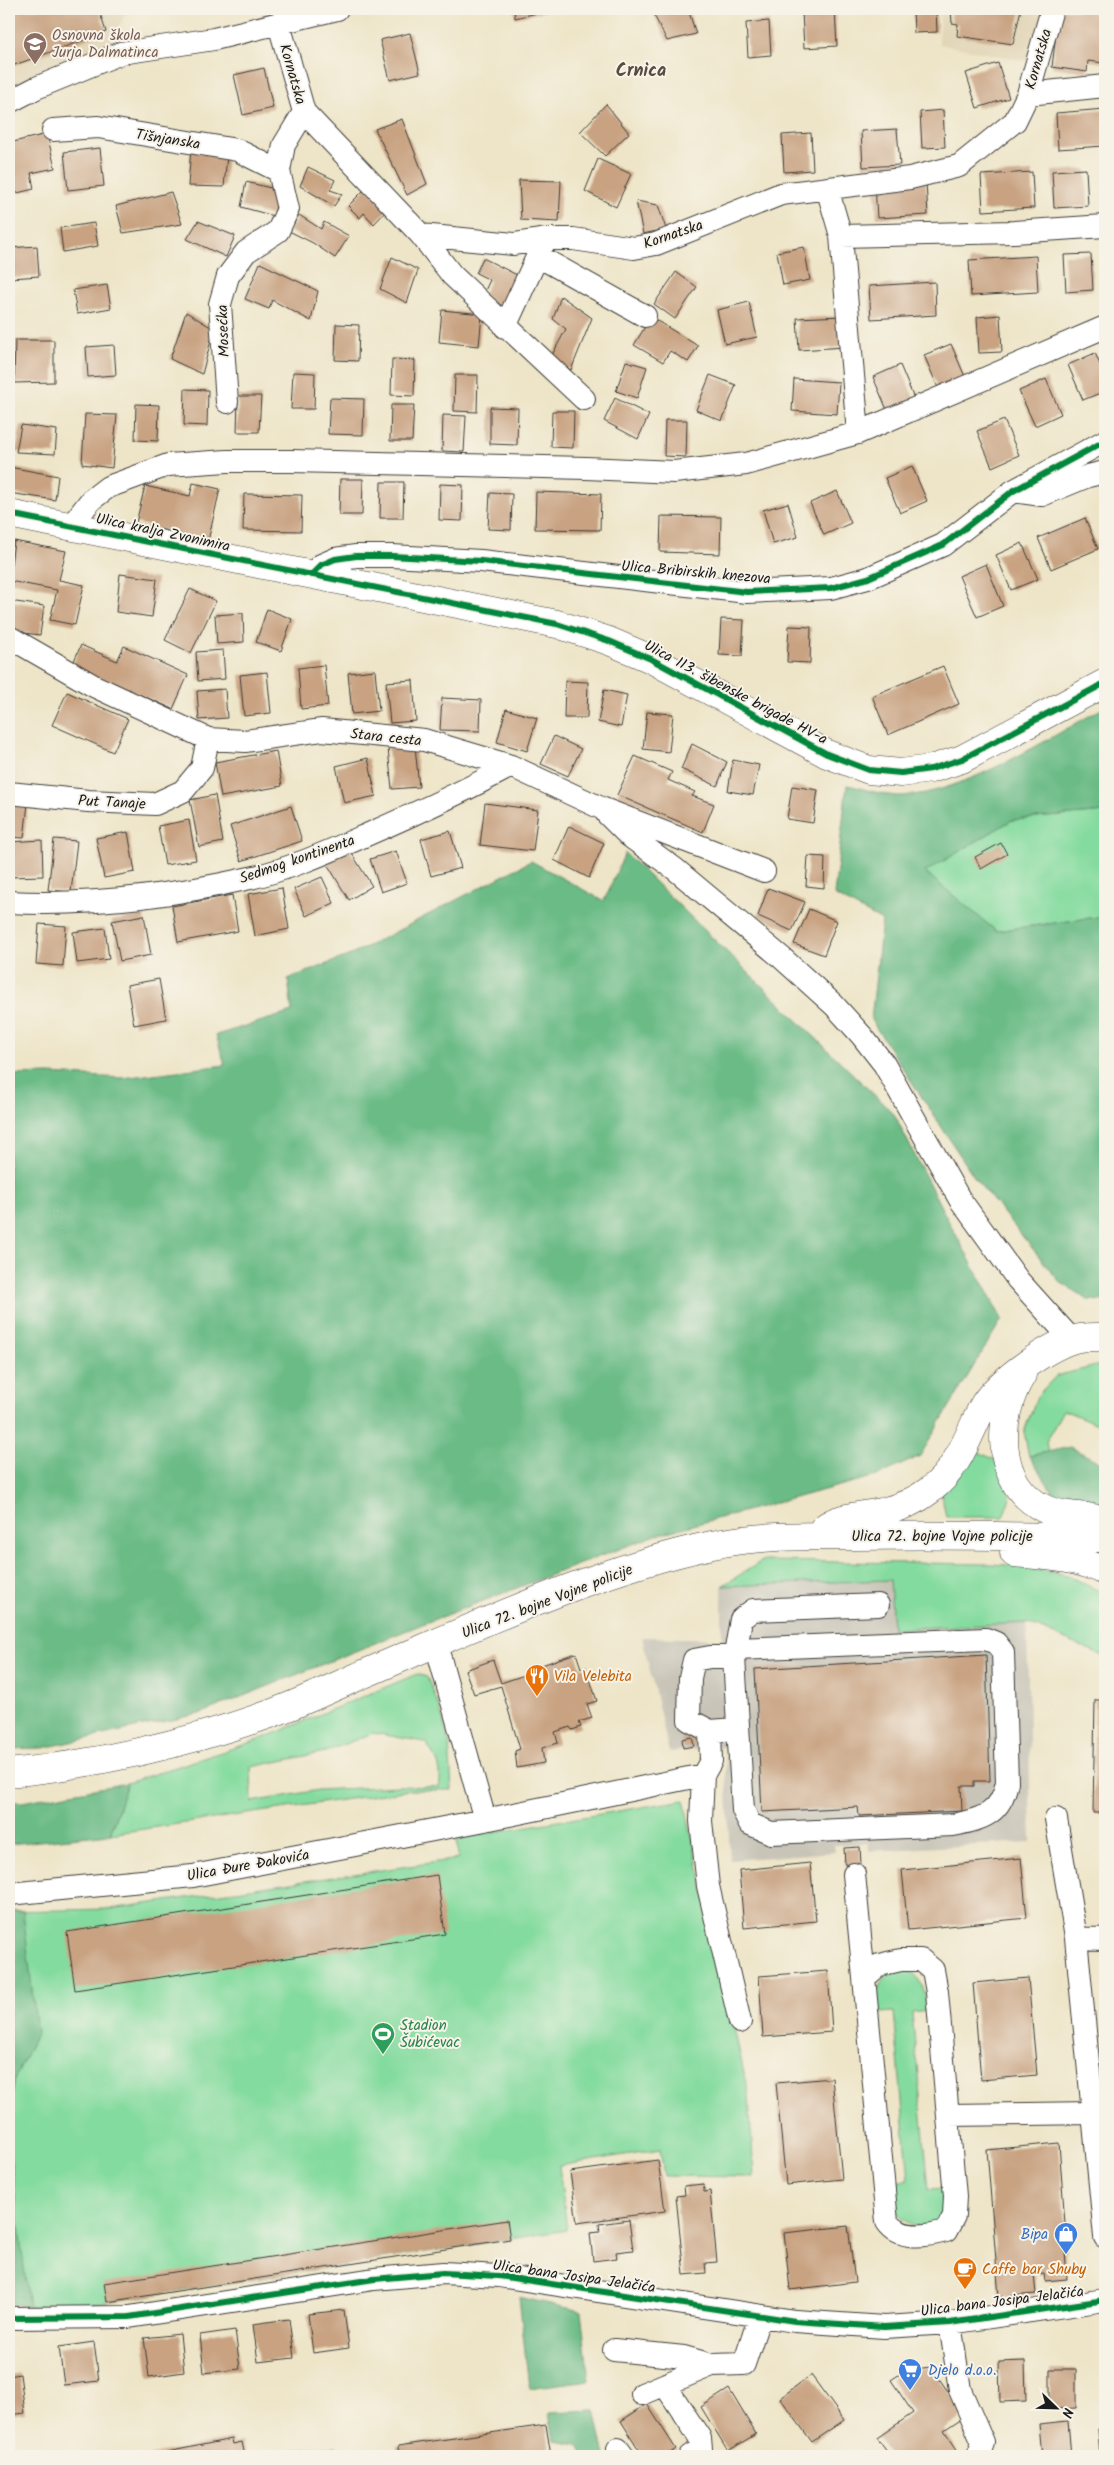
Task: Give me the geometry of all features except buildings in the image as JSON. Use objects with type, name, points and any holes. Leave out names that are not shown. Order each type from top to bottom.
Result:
[{"type":"main road","name":"Ulica kralja Zvonimira","points":[[9,514],[311,576]]},
{"type":"main road","name":"Ulica 113. šibenske brigade HV-a","points":[[311,576],[509,613],[557,624],[609,641],[691,679],[827,754],[869,770],[901,773],[931,769],[962,759],[1105,683]]},
{"type":"main road","points":[[814,1536],[826,1526],[839,1521],[884,1512],[910,1503],[930,1490],[948,1473],[962,1453],[983,1407],[1011,1375],[1028,1366],[1050,1350],[1072,1340],[1105,1337]]},
{"type":"main road","points":[[1028,1366],[1014,1387],[1007,1406],[1003,1428],[1006,1457],[1015,1480],[1031,1501],[1046,1510],[1105,1521]]},
{"type":"main road","points":[[946,1535],[979,1549],[1064,1557],[1083,1561],[1105,1570]]},
{"type":"main road","name":"Ulica 72. bojne Vojne policije","points":[[9,1773],[61,1768],[135,1753],[202,1736],[272,1713],[530,1605],[611,1574],[712,1545],[756,1538],[814,1536],[946,1535],[1105,1538]]},
{"type":"street","points":[[9,102],[36,88],[120,54],[214,39],[337,9]]},
{"type":"street","name":"Kornatska","points":[[279,24],[304,112],[421,235],[542,248],[573,239],[634,248],[648,245],[781,194],[910,178],[959,166],[1015,121],[1028,94],[1052,9]]},
{"type":"street","points":[[1028,94],[1105,86]]},
{"type":"street","name":"Mosećka","points":[[227,402],[220,304],[228,276],[246,252],[278,231],[288,209],[279,171],[284,145],[304,112]]},
{"type":"street","name":"Tišnjanska","points":[[53,130],[98,127],[237,150],[279,171]]},
{"type":"street","points":[[827,188],[840,236],[858,433]]},
{"type":"street","points":[[840,236],[1014,232],[1105,226]]},
{"type":"street","points":[[421,235],[452,275],[505,327],[584,399]]},
{"type":"street","points":[[505,327],[542,248],[645,316]]},
{"type":"street","points":[[71,526],[91,500],[108,487],[168,465],[226,461],[300,462],[586,468],[674,472],[746,464],[858,433],[1105,327]]},
{"type":"street","name":"Ulica Bribirskih knezova","points":[[311,576],[321,566],[336,559],[356,556],[392,556],[481,560],[747,592],[831,588],[868,578],[942,545],[1013,491],[1105,441]]},
{"type":"street","points":[[1013,491],[1042,494],[1088,476],[1105,472]]},
{"type":"street","name":"Stara cesta","points":[[9,636],[94,686],[208,739],[245,740],[322,730],[424,740],[511,766],[601,808],[764,871]]},
{"type":"street","name":"Put Tanaje","points":[[9,793],[88,801],[155,804],[183,791],[202,768],[208,739]]},
{"type":"street","name":"Sedmog kontinenta","points":[[9,902],[46,904],[148,896],[251,878],[330,850],[462,793],[511,766]]},
{"type":"street","points":[[601,808],[628,835],[675,869],[782,958],[834,1005],[862,1036],[884,1064],[959,1198],[1018,1280],[1072,1340]]},
{"type":"street","points":[[737,1729],[710,1730],[688,1720],[690,1678],[694,1660],[735,1653],[986,1639],[996,1643],[1003,1652],[1007,1782],[1004,1797],[996,1809],[979,1820],[953,1825],[771,1832],[750,1824],[743,1810],[737,1729],[735,1653],[741,1619],[753,1610],[878,1606]]},
{"type":"street","points":[[436,1644],[485,1820]]},
{"type":"street","points":[[710,1730],[711,1761],[704,1775],[702,1820],[708,1886],[740,2022]]},
{"type":"street","name":"Ulica Đure Đakovića","points":[[9,1894],[193,1876],[485,1820],[704,1775]]},
{"type":"street","points":[[1056,1819],[1076,1938],[1093,2113],[1101,2145],[1105,2237]]},
{"type":"street","points":[[854,1874],[887,2222],[893,2230],[907,2235],[929,2236],[946,2231],[954,2216],[955,2196],[937,1992],[933,1970],[921,1960],[901,1960],[879,1965],[864,1978]]},
{"type":"street","points":[[1076,1938],[1105,1939]]},
{"type":"street","points":[[948,2115],[1093,2113]]},
{"type":"street","name":"Ulica bana Josipa Jelačića","points":[[9,2318],[129,2317],[374,2279],[443,2273],[499,2276],[795,2321],[884,2327],[950,2323],[1105,2300]]},
{"type":"street","points":[[614,2350],[684,2357],[712,2365],[744,2364],[760,2316]]},
{"type":"street","points":[[950,2323],[960,2390],[983,2443],[978,2456]]},
{"type":"street","points":[[642,2394],[712,2365]]},
{"type":"street","points":[[665,2385],[700,2438],[701,2449],[690,2456]]},
{"type":"shaded area","name":"Osnovna škola Jurja Dalmatinca","points":[[9,9],[139,9],[124,16],[112,41],[9,88]]},
{"type":"shaded area","points":[[940,9],[1045,9],[1032,62],[939,44]]},
{"type":"shaded area","points":[[890,1580],[1027,1623],[1031,1842],[869,1851],[868,1843],[834,1845],[835,1852],[730,1860],[725,1747],[669,1752],[642,1637],[722,1639],[722,1586]]},
{"type":"green space","points":[[1105,707],[1105,812],[1012,820],[925,872],[996,931],[1105,916],[1105,1301],[1088,1300],[1060,1282],[977,1181],[871,1020],[882,921],[834,895],[847,785],[887,795],[900,796],[925,793],[951,786],[1006,762]]},
{"type":"green space","points":[[1105,812],[1105,916],[996,931],[924,872],[1012,820]]},
{"type":"green space","points":[[625,853],[894,1114],[942,1209],[1002,1319],[920,1456],[880,1475],[656,1535],[425,1623],[199,1714],[43,1748],[9,1749],[9,1075],[49,1074],[122,1078],[225,1065],[216,1035],[292,1012],[288,979],[353,954],[531,861],[604,901]]},
{"type":"green space","points":[[1096,1366],[1105,1366],[1105,1427],[1063,1410],[1046,1442],[1048,1452],[1029,1456],[1024,1432],[1037,1396],[1056,1376]]},
{"type":"green space","points":[[1070,1447],[1105,1465],[1105,1506],[1054,1494],[1029,1456]]},
{"type":"green space","points":[[973,1450],[994,1459],[1011,1495],[1003,1517],[946,1517],[941,1492]]},
{"type":"green space","points":[[762,1561],[990,1564],[1027,1566],[1071,1577],[1105,1594],[1105,1657],[1027,1623],[893,1629],[890,1580],[722,1586]]},
{"type":"green space","points":[[417,1674],[427,1677],[439,1706],[449,1742],[452,1790],[410,1790],[110,1834],[127,1783],[261,1739]],"holes":[[[373,1733],[425,1742],[438,1763],[440,1774],[439,1787],[399,1786],[318,1790],[252,1802],[251,1767],[325,1752]]]},
{"type":"green space","points":[[127,1783],[110,1834],[9,1844],[9,1801],[22,1802]]},
{"type":"green space","name":"Stadion Šubićevac","points":[[684,1800],[749,2096],[754,2177],[664,2176],[660,2149],[559,2166],[567,2230],[107,2302],[29,2307],[9,2303],[9,1911],[110,1909],[458,1859],[457,1838]]},
{"type":"green space","points":[[9,1911],[23,1911],[37,2032],[15,2078],[9,2113]]},
{"type":"green space","points":[[898,1970],[910,1971],[919,1980],[926,1999],[927,2011],[912,2013],[929,2189],[943,2188],[945,2202],[941,2218],[930,2226],[908,2223],[898,2213],[895,2202],[894,2182],[909,2180],[894,2012],[879,2013],[878,1993],[885,1977]]},
{"type":"green space","points":[[9,2148],[29,2307],[9,2303]]},
{"type":"green space","points":[[519,2297],[581,2311],[589,2380],[529,2388]]},
{"type":"green space","points":[[595,2410],[605,2456],[584,2456],[578,2445],[554,2441],[549,2412]]},
{"type":"green space","points":[[336,2446],[341,2456],[295,2456],[296,2449]]},
{"type":"cycle path","points":[[311,575],[321,565],[335,559],[356,556],[392,556],[481,561],[747,592],[831,588],[868,578],[943,545],[1013,491],[1105,441]]},
{"type":"cycle path","points":[[9,514],[557,624],[609,641],[651,659],[827,754],[869,770],[901,773],[931,769],[962,759],[1105,683]]},
{"type":"cycle path","points":[[9,2318],[129,2317],[374,2279],[443,2273],[499,2276],[795,2321],[884,2327],[950,2323],[1105,2300]]},
{"type":"place","name":"Osnovna škola Jurja Dalmatinca","points":[[35,65]]},
{"type":"place","name":"Vila Velebita","points":[[537,1697]]},
{"type":"place","name":"Stadion Šubićevac","points":[[383,2055]]},
{"type":"place","name":"Bipa","points":[[1066,2255]]},
{"type":"place","name":"Caffe bar Shuby","points":[[965,2290]]},
{"type":"place","name":"Djelo d.o.o.","points":[[910,2391]]},
{"type":"district","name":"Crnica","points":[[641,70]]}]
